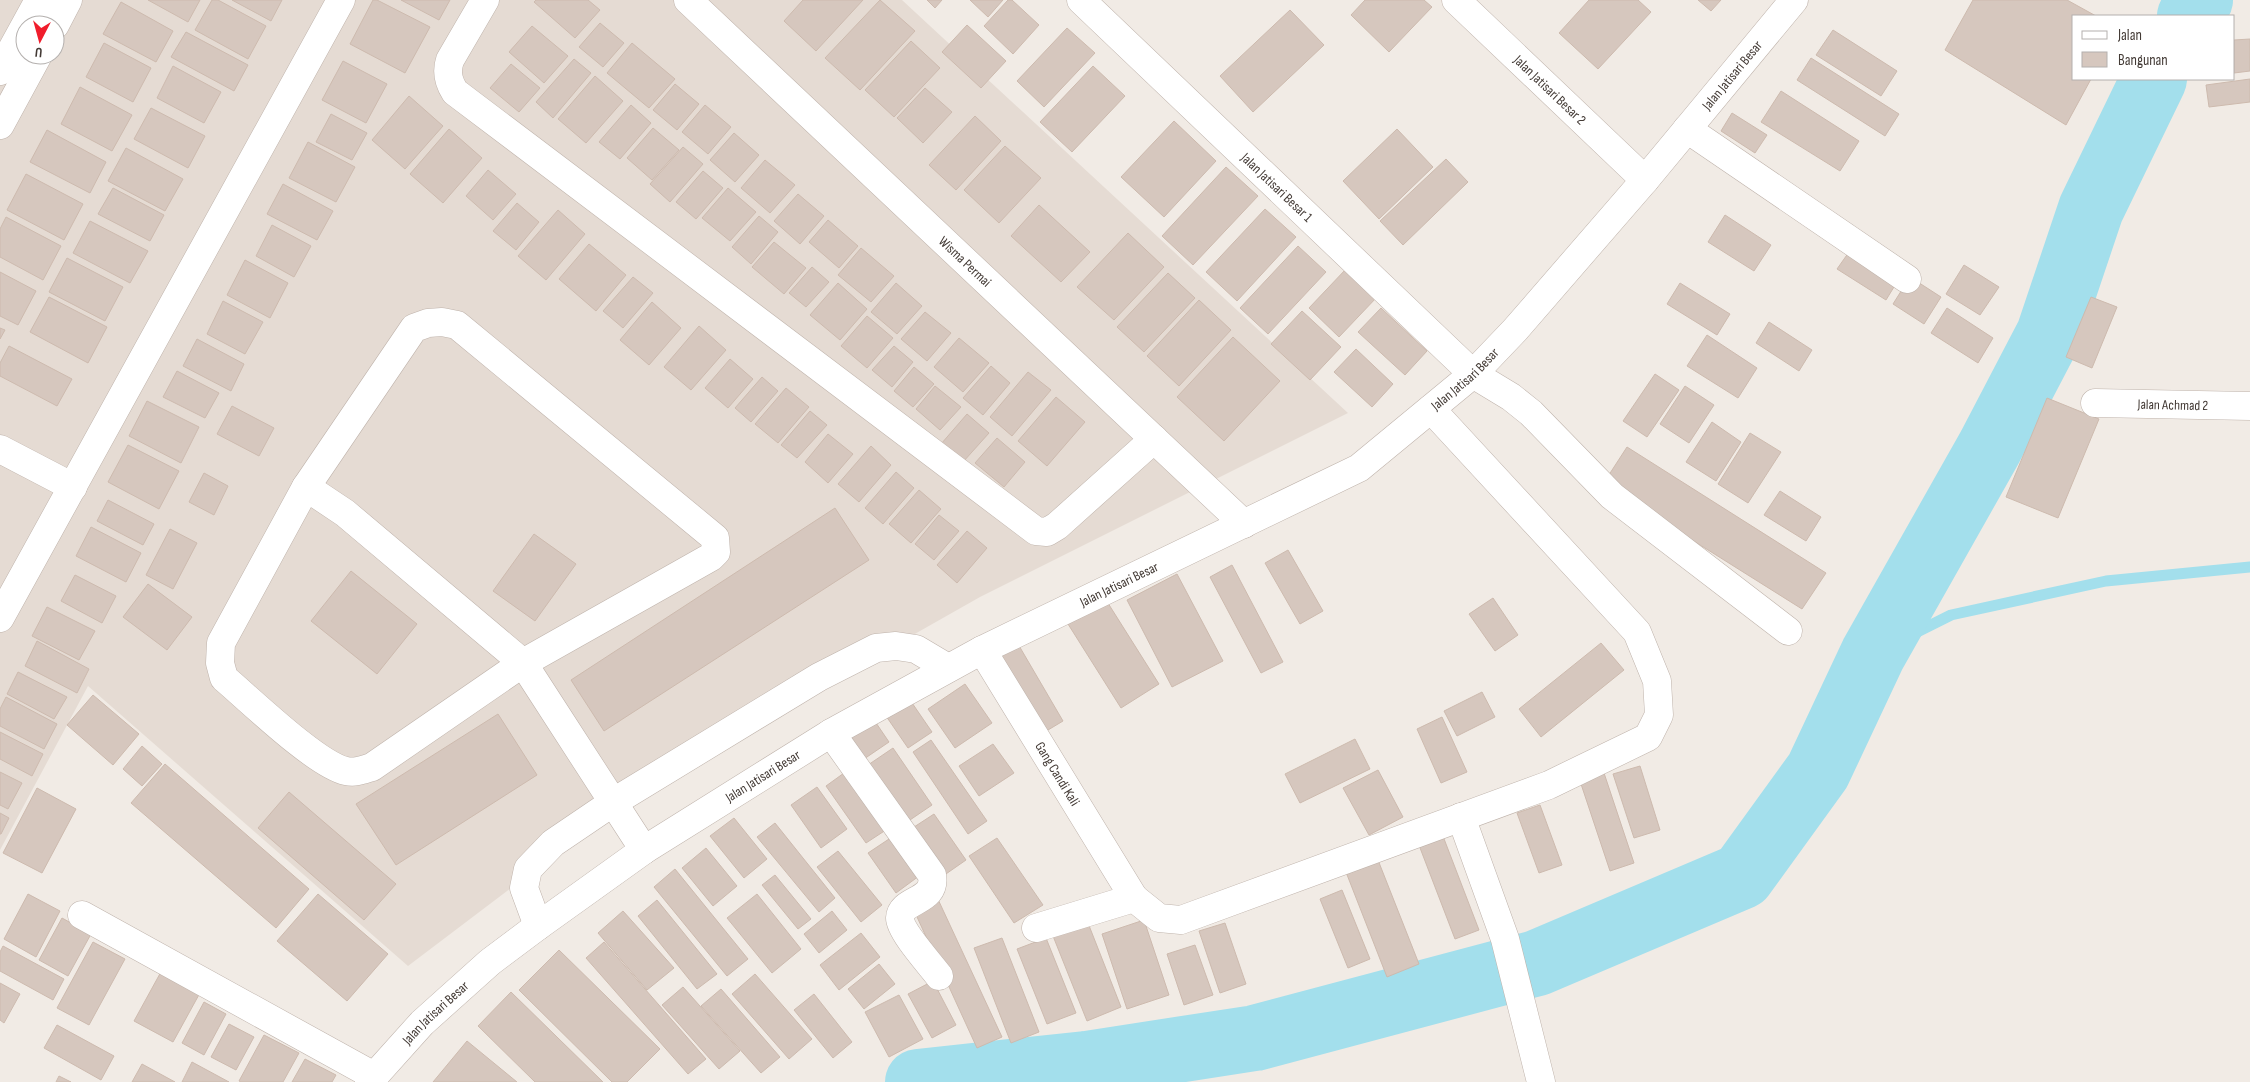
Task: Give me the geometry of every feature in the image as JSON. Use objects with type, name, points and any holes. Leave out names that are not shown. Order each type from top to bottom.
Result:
[{"type":"street","points":[[36,15],[39,0]]},
{"type":"street","points":[[60,15],[68,0]]},
{"type":"street","points":[[0,618],[342,0]]},
{"type":"street","points":[[485,0],[448,68],[450,85],[455,92],[1036,531],[1047,532],[1057,526],[1154,439]]},
{"type":"street","name":"Wisma Permai","points":[[688,0],[1244,524]]},
{"type":"street","name":"Jalan Jatisari Besar 1","points":[[1081,0],[1474,374],[1511,397],[1531,413],[1612,496],[1788,631]]},
{"type":"street","name":"Jalan Jatisari Besar 2","points":[[1456,0],[1644,180]]},
{"type":"street","name":"Jalan Jatisari Besar","points":[[371,1079],[422,1023],[490,962],[644,850],[831,733],[982,650],[1359,468],[1474,374],[1515,330],[1687,130],[1794,0]]},
{"type":"street","points":[[0,71],[15,62]]},
{"type":"street","points":[[0,125],[24,65]]},
{"type":"street","points":[[1687,130],[1907,279]]},
{"type":"street","points":[[428,322],[442,322],[458,325],[715,538],[717,546],[711,557],[522,663],[372,767],[356,772],[343,770],[318,757],[224,678],[220,663],[221,643],[306,487],[414,328],[428,322]]},
{"type":"street","name":"Jalan Achmad 2","points":[[2096,403],[2250,406]]},
{"type":"street","name":"Gang Candi Kali","points":[[982,650],[1134,898],[1159,918],[1181,920],[1549,785],[1648,737],[1659,715],[1657,681],[1638,632],[1431,409]]},
{"type":"street","points":[[0,448],[73,487]]},
{"type":"street","points":[[306,487],[345,513],[522,663],[644,850]]},
{"type":"street","points":[[538,926],[524,888],[528,869],[552,843],[612,803],[820,677],[876,648],[896,646],[916,649],[948,668]]},
{"type":"street","points":[[831,733],[932,875],[934,884],[932,890],[904,910],[900,917],[903,928],[939,976]]},
{"type":"street","points":[[1461,817],[1505,939],[1541,1082]]},
{"type":"street","points":[[1036,928],[1134,898]]},
{"type":"street","points":[[82,916],[371,1079]]},
{"type":"shaded area","points":[[0,0],[902,0],[1348,413],[980,597],[643,788],[408,966],[88,686],[0,850]]},
{"type":"building","points":[[148,0],[200,0],[188,22]]},
{"type":"building","points":[[212,0],[218,0],[266,26],[248,59],[195,30]]},
{"type":"building","points":[[232,0],[282,0],[271,21]]},
{"type":"building","points":[[373,0],[377,0],[430,27],[405,73],[350,44]]},
{"type":"building","points":[[401,0],[450,0],[439,20]]},
{"type":"building","points":[[536,0],[588,0],[600,10],[575,38],[534,2]]},
{"type":"building","points":[[803,0],[863,0],[816,51],[784,21]]},
{"type":"building","points":[[880,0],[915,31],[860,90],[825,58]]},
{"type":"building","points":[[927,0],[942,0],[935,8]]},
{"type":"building","points":[[970,0],[1003,0],[988,17]]},
{"type":"building","points":[[1008,0],[1012,0],[1039,25],[1013,54],[984,26]]},
{"type":"building","points":[[1365,0],[1424,0],[1432,7],[1389,52],[1351,15]]},
{"type":"building","points":[[1589,0],[1638,0],[1651,12],[1598,69],[1559,33]]},
{"type":"building","points":[[1698,0],[1721,0],[1711,11]]},
{"type":"building","points":[[1973,0],[2067,0],[2094,15],[2072,15],[2072,80],[2090,80],[2066,125],[1945,50]]},
{"type":"building","points":[[121,2],[173,31],[156,62],[103,34]]},
{"type":"building","points":[[1290,10],[1324,45],[1253,112],[1220,76]]},
{"type":"building","points":[[600,23],[624,43],[603,67],[579,47]]},
{"type":"building","points":[[967,25],[1006,61],[981,88],[942,52]]},
{"type":"building","points":[[532,26],[568,56],[544,83],[509,52]]},
{"type":"building","points":[[1067,28],[1095,53],[1044,107],[1017,81]]},
{"type":"building","points":[[1833,30],[1897,71],[1881,96],[1816,55]]},
{"type":"building","points":[[186,32],[248,65],[234,91],[171,57]]},
{"type":"building","points":[[2250,39],[2250,71],[2235,73],[2235,40]]},
{"type":"building","points":[[911,41],[940,68],[894,117],[865,90]]},
{"type":"building","points":[[104,43],[151,68],[133,102],[86,77]]},
{"type":"building","points":[[632,43],[675,79],[649,108],[607,73]]},
{"type":"building","points":[[1811,58],[1899,114],[1885,136],[1797,80]]},
{"type":"building","points":[[574,59],[591,73],[553,118],[536,102]]},
{"type":"building","points":[[343,61],[387,84],[366,123],[322,100]]},
{"type":"building","points":[[511,64],[540,88],[519,112],[490,88]]},
{"type":"building","points":[[173,66],[221,92],[204,123],[157,98]]},
{"type":"building","points":[[1093,66],[1125,96],[1072,152],[1040,122]]},
{"type":"building","points":[[595,76],[623,101],[586,143],[558,119]]},
{"type":"building","points":[[2250,79],[2250,102],[2209,107],[2206,85]]},
{"type":"building","points":[[675,84],[699,104],[677,130],[653,110]]},
{"type":"building","points":[[80,87],[132,115],[112,151],[61,124]]},
{"type":"building","points":[[925,88],[952,112],[923,143],[897,118]]},
{"type":"building","points":[[1781,91],[1859,141],[1840,171],[1761,122]]},
{"type":"building","points":[[409,96],[443,126],[405,169],[372,140]]},
{"type":"building","points":[[631,105],[651,123],[620,159],[599,142]]},
{"type":"building","points":[[705,105],[731,127],[708,154],[682,132]]},
{"type":"building","points":[[151,108],[205,136],[188,168],[134,139]]},
{"type":"building","points":[[1732,113],[1767,135],[1755,153],[1721,131]]},
{"type":"building","points":[[331,114],[367,133],[352,160],[316,142]]},
{"type":"building","points":[[975,116],[1001,141],[956,190],[929,165]]},
{"type":"building","points":[[1174,121],[1216,161],[1164,217],[1121,177]]},
{"type":"building","points":[[653,128],[679,150],[652,180],[627,158]]},
{"type":"building","points":[[449,129],[482,158],[443,203],[410,174]]},
{"type":"building","points":[[1397,129],[1433,167],[1379,219],[1343,181]]},
{"type":"building","points":[[47,130],[106,162],[90,193],[30,162]]},
{"type":"building","points":[[734,133],[759,155],[735,182],[710,160]]},
{"type":"building","points":[[308,142],[355,167],[336,202],[289,178]]},
{"type":"building","points":[[1005,146],[1041,178],[999,223],[964,190]]},
{"type":"building","points":[[683,147],[703,164],[670,202],[650,184]]},
{"type":"building","points":[[126,148],[183,179],[165,211],[108,181]]},
{"type":"building","points":[[1446,159],[1468,182],[1403,245],[1380,221]]},
{"type":"building","points":[[765,160],[795,185],[770,213],[741,188]]},
{"type":"building","points":[[1226,167],[1258,196],[1193,265],[1162,236]]},
{"type":"building","points":[[488,170],[516,194],[493,220],[466,196]]},
{"type":"building","points":[[703,171],[723,188],[696,219],[676,202]]},
{"type":"building","points":[[26,174],[83,204],[64,240],[7,210]]},
{"type":"building","points":[[283,184],[333,211],[317,240],[267,214]]},
{"type":"building","points":[[113,188],[164,215],[150,241],[98,214]]},
{"type":"building","points":[[728,188],[756,212],[730,241],[702,218]]},
{"type":"building","points":[[798,194],[824,216],[800,244],[774,221]]},
{"type":"building","points":[[517,203],[539,222],[516,250],[493,231]]},
{"type":"building","points":[[1039,205],[1090,252],[1061,282],[1011,236]]},
{"type":"building","points":[[1265,209],[1296,237],[1237,301],[1206,272]]},
{"type":"building","points":[[558,210],[585,234],[546,280],[518,256]]},
{"type":"building","points":[[1725,215],[1771,245],[1754,271],[1708,242]]},
{"type":"building","points":[[759,216],[778,232],[751,264],[732,247]]},
{"type":"building","points":[[6,217],[61,246],[43,280],[0,257],[0,229]]},
{"type":"building","points":[[828,220],[858,246],[839,268],[809,242]]},
{"type":"building","points":[[90,221],[148,251],[130,283],[73,253]]},
{"type":"building","points":[[272,225],[311,246],[294,277],[256,256]]},
{"type":"building","points":[[1128,233],[1164,267],[1114,320],[1077,287]]},
{"type":"building","points":[[774,242],[806,268],[784,294],[752,267]]},
{"type":"building","points":[[589,244],[626,275],[596,311],[559,279]]},
{"type":"building","points":[[1298,246],[1326,272],[1268,334],[1240,308]]},
{"type":"building","points":[[861,248],[894,276],[871,302],[838,275]]},
{"type":"building","points":[[1849,252],[1897,282],[1886,300],[1837,269]]},
{"type":"building","points":[[67,258],[123,287],[105,321],[49,292]]},
{"type":"building","points":[[245,260],[288,283],[270,318],[227,295]]},
{"type":"building","points":[[1964,265],[1999,287],[1980,315],[1946,294]]},
{"type":"building","points":[[812,267],[829,282],[806,307],[789,293]]},
{"type":"building","points":[[1346,269],[1377,297],[1339,337],[1309,308]]},
{"type":"building","points":[[0,272],[36,291],[18,325],[0,316]]},
{"type":"building","points":[[1168,273],[1195,298],[1144,352],[1117,327]]},
{"type":"building","points":[[633,277],[653,293],[623,328],[603,311]]},
{"type":"building","points":[[1910,277],[1941,297],[1924,324],[1893,304]]},
{"type":"building","points":[[838,283],[867,309],[840,340],[810,315]]},
{"type":"building","points":[[896,283],[922,306],[897,334],[871,312]]},
{"type":"building","points":[[1680,283],[1730,314],[1717,335],[1667,304]]},
{"type":"building","points":[[49,297],[107,327],[88,363],[30,332]]},
{"type":"building","points":[[2091,297],[2117,307],[2092,368],[2066,357]]},
{"type":"building","points":[[1199,300],[1231,330],[1179,386],[1147,356]]},
{"type":"building","points":[[223,301],[263,322],[245,354],[207,334]]},
{"type":"building","points":[[652,302],[681,328],[649,365],[620,340]]},
{"type":"building","points":[[1381,308],[1427,351],[1405,375],[1358,332]]},
{"type":"building","points":[[1947,308],[1993,338],[1978,363],[1931,333]]},
{"type":"building","points":[[1302,311],[1341,347],[1310,380],[1271,344]]},
{"type":"building","points":[[925,312],[951,333],[927,361],[901,339]]},
{"type":"building","points":[[867,316],[893,338],[867,368],[841,346]]},
{"type":"building","points":[[1769,322],[1812,350],[1799,371],[1756,343]]},
{"type":"building","points":[[699,326],[726,350],[691,390],[664,367]]},
{"type":"building","points":[[0,328],[5,330],[0,339]]},
{"type":"building","points":[[1707,335],[1757,368],[1738,398],[1687,366]]},
{"type":"building","points":[[1233,337],[1280,381],[1224,441],[1177,397]]},
{"type":"building","points":[[959,338],[989,363],[963,392],[934,367]]},
{"type":"building","points":[[197,339],[244,364],[231,391],[183,366]]},
{"type":"building","points":[[9,346],[72,379],[57,406],[0,376],[0,363]]},
{"type":"building","points":[[894,346],[913,362],[892,387],[872,370]]},
{"type":"building","points":[[1356,349],[1393,384],[1372,407],[1334,372]]},
{"type":"building","points":[[730,359],[753,379],[728,408],[705,388]]},
{"type":"building","points":[[991,366],[1010,383],[983,415],[963,398]]},
{"type":"building","points":[[914,367],[934,384],[913,407],[894,391]]},
{"type":"building","points":[[177,371],[219,393],[205,418],[163,397]]},
{"type":"building","points":[[1028,372],[1051,390],[1012,436],[990,417]]},
{"type":"building","points":[[1655,374],[1679,390],[1647,437],[1623,421]]},
{"type":"building","points":[[762,377],[778,391],[751,422],[735,408]]},
{"type":"building","points":[[935,386],[961,407],[940,430],[916,409]]},
{"type":"building","points":[[1685,386],[1714,405],[1689,443],[1660,424]]},
{"type":"building","points":[[786,388],[809,407],[778,443],[755,424]]},
{"type":"building","points":[[1056,397],[1085,422],[1047,466],[1018,441]]},
{"type":"building","points":[[2047,398],[2099,419],[2058,518],[2006,497]]},
{"type":"building","points":[[147,401],[199,427],[181,463],[129,436]]},
{"type":"building","points":[[232,406],[274,428],[259,456],[217,434]]},
{"type":"building","points":[[810,411],[827,425],[797,458],[781,445]]},
{"type":"building","points":[[967,414],[989,433],[963,462],[941,444]]},
{"type":"building","points":[[1712,422],[1741,442],[1716,481],[1686,462]]},
{"type":"building","points":[[1750,433],[1781,452],[1748,503],[1718,484]]},
{"type":"building","points":[[828,434],[853,454],[828,483],[805,462]]},
{"type":"building","points":[[997,438],[1025,462],[1004,487],[975,463]]},
{"type":"building","points":[[128,445],[179,471],[159,509],[108,482]]},
{"type":"building","points":[[871,446],[891,465],[859,502],[838,484]]},
{"type":"building","points":[[1627,447],[1826,573],[1802,609],[1603,484]]},
{"type":"building","points":[[896,472],[914,488],[883,524],[865,508]]},
{"type":"building","points":[[204,473],[228,486],[214,515],[189,502]]},
{"type":"building","points":[[919,490],[941,509],[911,543],[889,524]]},
{"type":"building","points":[[1780,491],[1821,517],[1806,541],[1764,515]]},
{"type":"building","points":[[108,500],[154,524],[143,545],[97,521]]},
{"type":"building","points":[[835,508],[869,560],[604,731],[571,680]]},
{"type":"building","points":[[939,515],[959,531],[934,560],[915,544]]},
{"type":"building","points":[[91,527],[141,553],[126,582],[76,556]]},
{"type":"building","points":[[170,529],[197,543],[173,589],[146,575]]},
{"type":"building","points":[[967,531],[987,548],[957,583],[937,565]]},
{"type":"building","points":[[534,534],[576,564],[535,621],[493,591]]},
{"type":"building","points":[[1288,550],[1323,611],[1300,624],[1265,563]]},
{"type":"building","points":[[1232,565],[1283,662],[1261,673],[1210,577]]},
{"type":"building","points":[[351,571],[417,624],[377,674],[311,621]]},
{"type":"building","points":[[1177,574],[1223,661],[1172,687],[1127,600]]},
{"type":"building","points":[[75,575],[116,596],[102,623],[61,601]]},
{"type":"building","points":[[148,584],[192,617],[167,650],[123,617]]},
{"type":"building","points":[[1493,598],[1518,635],[1495,651],[1469,614]]},
{"type":"building","points":[[1106,600],[1159,684],[1121,708],[1068,624]]},
{"type":"building","points":[[47,607],[95,631],[79,660],[32,636]]},
{"type":"building","points":[[37,641],[89,669],[77,693],[25,666]]},
{"type":"building","points":[[1601,643],[1624,670],[1541,737],[1519,709]]},
{"type":"building","points":[[1018,644],[1063,721],[1043,733],[998,656]]},
{"type":"building","points":[[18,672],[67,697],[54,719],[7,694]]},
{"type":"building","points":[[965,684],[992,723],[955,748],[928,709]]},
{"type":"building","points":[[1482,692],[1495,717],[1457,736],[1444,711]]},
{"type":"building","points":[[93,695],[139,734],[113,765],[67,725]]},
{"type":"building","points":[[6,697],[57,724],[44,749],[0,726],[0,709]]},
{"type":"building","points":[[910,700],[932,732],[908,748],[886,716]]},
{"type":"building","points":[[498,714],[537,775],[396,865],[356,804]]},
{"type":"building","points":[[872,717],[889,742],[864,759],[847,734]]},
{"type":"building","points":[[1442,717],[1467,772],[1441,783],[1417,729]]},
{"type":"building","points":[[0,732],[43,754],[32,776],[0,759]]},
{"type":"building","points":[[1355,739],[1370,769],[1300,803],[1285,774]]},
{"type":"building","points":[[931,740],[987,821],[968,834],[913,752]]},
{"type":"building","points":[[993,744],[1014,773],[979,796],[959,766]]},
{"type":"building","points":[[142,746],[162,764],[142,786],[123,769]]},
{"type":"building","points":[[893,748],[932,805],[907,822],[868,765]]},
{"type":"building","points":[[165,764],[309,889],[276,928],[131,803]]},
{"type":"building","points":[[1640,766],[1660,830],[1634,838],[1613,774]]},
{"type":"building","points":[[851,768],[892,826],[866,843],[826,786]]},
{"type":"building","points":[[1378,770],[1403,817],[1369,835],[1343,788]]},
{"type":"building","points":[[0,772],[22,783],[8,809],[0,805]]},
{"type":"building","points":[[1604,773],[1634,863],[1610,871],[1580,781]]},
{"type":"building","points":[[817,787],[847,829],[821,848],[791,805]]},
{"type":"building","points":[[37,788],[76,809],[42,873],[3,853]]},
{"type":"building","points":[[289,792],[396,884],[364,920],[258,828]]},
{"type":"building","points":[[1540,805],[1562,865],[1539,873],[1517,813]]},
{"type":"building","points":[[0,813],[9,818],[1,834],[0,834]]},
{"type":"building","points":[[934,814],[966,860],[943,876],[911,829]]},
{"type":"building","points":[[734,818],[767,859],[744,878],[710,836]]},
{"type":"building","points":[[775,823],[835,898],[819,912],[757,837]]},
{"type":"building","points":[[1441,831],[1479,930],[1455,939],[1417,840]]},
{"type":"building","points":[[892,837],[919,876],[896,893],[868,853]]},
{"type":"building","points":[[997,838],[1043,905],[1014,923],[969,856]]},
{"type":"building","points":[[706,848],[737,886],[713,906],[682,868]]},
{"type":"building","points":[[838,851],[882,905],[861,922],[817,867]]},
{"type":"building","points":[[1376,855],[1419,964],[1387,977],[1344,867]]},
{"type":"building","points":[[675,869],[748,959],[727,976],[654,887]]},
{"type":"building","points":[[775,875],[811,919],[798,929],[762,885]]},
{"type":"building","points":[[1342,890],[1370,959],[1348,968],[1320,899]]},
{"type":"building","points":[[28,894],[60,911],[36,957],[4,939]]},
{"type":"building","points":[[318,894],[388,954],[347,1001],[277,941]]},
{"type":"building","points":[[757,894],[801,949],[772,973],[727,918]]},
{"type":"building","points":[[936,895],[1002,1037],[977,1048],[912,906]]},
{"type":"building","points":[[657,900],[717,974],[697,989],[638,916]]},
{"type":"building","points":[[623,911],[674,968],[647,990],[598,933]]},
{"type":"building","points":[[832,911],[847,930],[819,953],[804,934]]},
{"type":"building","points":[[62,918],[91,934],[68,976],[39,960]]},
{"type":"building","points":[[1144,920],[1169,995],[1127,1009],[1102,934]]},
{"type":"building","points":[[1088,923],[1121,1007],[1087,1021],[1053,936]]},
{"type":"building","points":[[1225,923],[1246,984],[1220,993],[1199,931]]},
{"type":"building","points":[[861,933],[880,957],[839,990],[820,965]]},
{"type":"building","points":[[1002,938],[1039,1032],[1011,1043],[974,948]]},
{"type":"building","points":[[1046,938],[1076,1013],[1047,1024],[1017,949]]},
{"type":"building","points":[[93,942],[125,959],[89,1025],[57,1008]]},
{"type":"building","points":[[604,942],[706,1059],[688,1074],[586,958]]},
{"type":"building","points":[[1195,945],[1213,995],[1184,1005],[1167,954]]},
{"type":"building","points":[[3,946],[64,979],[53,1000],[0,971],[0,952]]},
{"type":"building","points":[[559,950],[660,1049],[627,1082],[612,1082],[519,990]]},
{"type":"building","points":[[879,964],[895,984],[864,1009],[848,989]]},
{"type":"building","points":[[162,970],[201,991],[173,1042],[134,1021]]},
{"type":"building","points":[[755,974],[812,1039],[789,1059],[732,994]]},
{"type":"building","points":[[933,981],[956,1025],[932,1038],[908,994]]},
{"type":"building","points":[[0,983],[20,994],[4,1023],[0,1020]]},
{"type":"building","points":[[683,987],[740,1051],[719,1069],[662,1005]]},
{"type":"building","points":[[721,989],[780,1057],[761,1073],[701,1006]]},
{"type":"building","points":[[511,992],[603,1082],[535,1082],[478,1026]]},
{"type":"building","points":[[814,994],[852,1042],[833,1058],[794,1010]]},
{"type":"building","points":[[899,995],[923,1039],[889,1057],[865,1012]]},
{"type":"building","points":[[204,1002],[226,1014],[204,1055],[182,1043]]},
{"type":"building","points":[[229,1024],[254,1037],[236,1070],[211,1057]]},
{"type":"building","points":[[57,1025],[114,1056],[101,1080],[44,1048]]},
{"type":"building","points":[[264,1035],[299,1053],[283,1082],[239,1081]]},
{"type":"building","points":[[467,1041],[517,1082],[433,1082]]},
{"type":"building","points":[[305,1059],[336,1075],[332,1082],[292,1082]]},
{"type":"building","points":[[192,1062],[229,1082],[182,1082]]},
{"type":"building","points":[[142,1064],[175,1082],[132,1082]]},
{"type":"building","points":[[59,1076],[71,1082],[56,1082]]},
{"type":"waterway","points":[[2191,15],[2200,0]]},
{"type":"waterway","points":[[918,1082],[1086,1064],[1255,1038],[1537,963],[1742,876],[1818,771],[1873,654],[1990,447],[2049,334],[2091,209],[2154,80]]},
{"type":"waterway","points":[[1873,654],[1951,615],[2106,581],[2250,567]]}]
